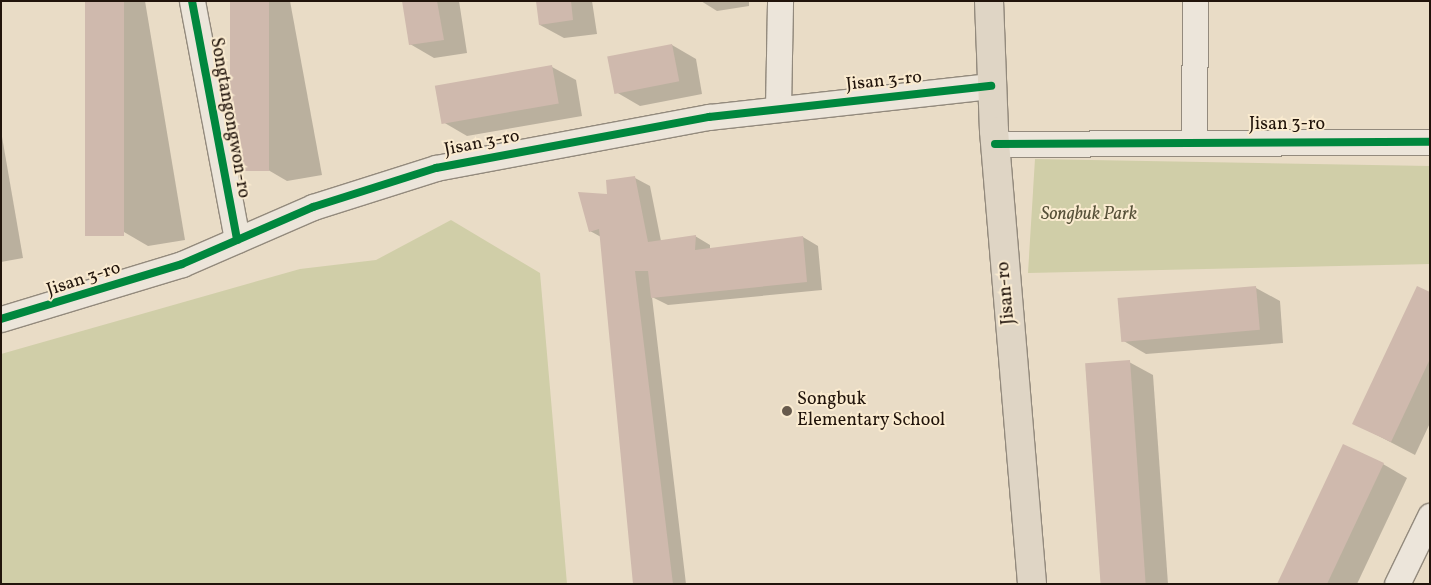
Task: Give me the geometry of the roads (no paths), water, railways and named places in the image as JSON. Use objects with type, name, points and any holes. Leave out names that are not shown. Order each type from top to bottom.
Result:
[{"type":"main road","name":"Jisan-ro","points":[[988,1],[995,144],[1032,584]]},
{"type":"street","name":"Songtangongwon-ro","points":[[192,1],[236,240]]},
{"type":"street","points":[[778,108],[780,1]]},
{"type":"street","points":[[1194,140],[1195,1]]},
{"type":"street","name":"Jisan 3-ro","points":[[1,319],[182,264],[313,207],[436,168],[778,108],[991,86]]},
{"type":"street","name":"Jisan 3-ro","points":[[995,144],[1194,140],[1430,142]]},
{"type":"street","points":[[1397,584],[1430,516]]},
{"type":"place","name":"Songbuk Elementary School","points":[[787,411]]},
{"type":"park label","name":"Songbuk Park","points":[[1089,215]]}]
